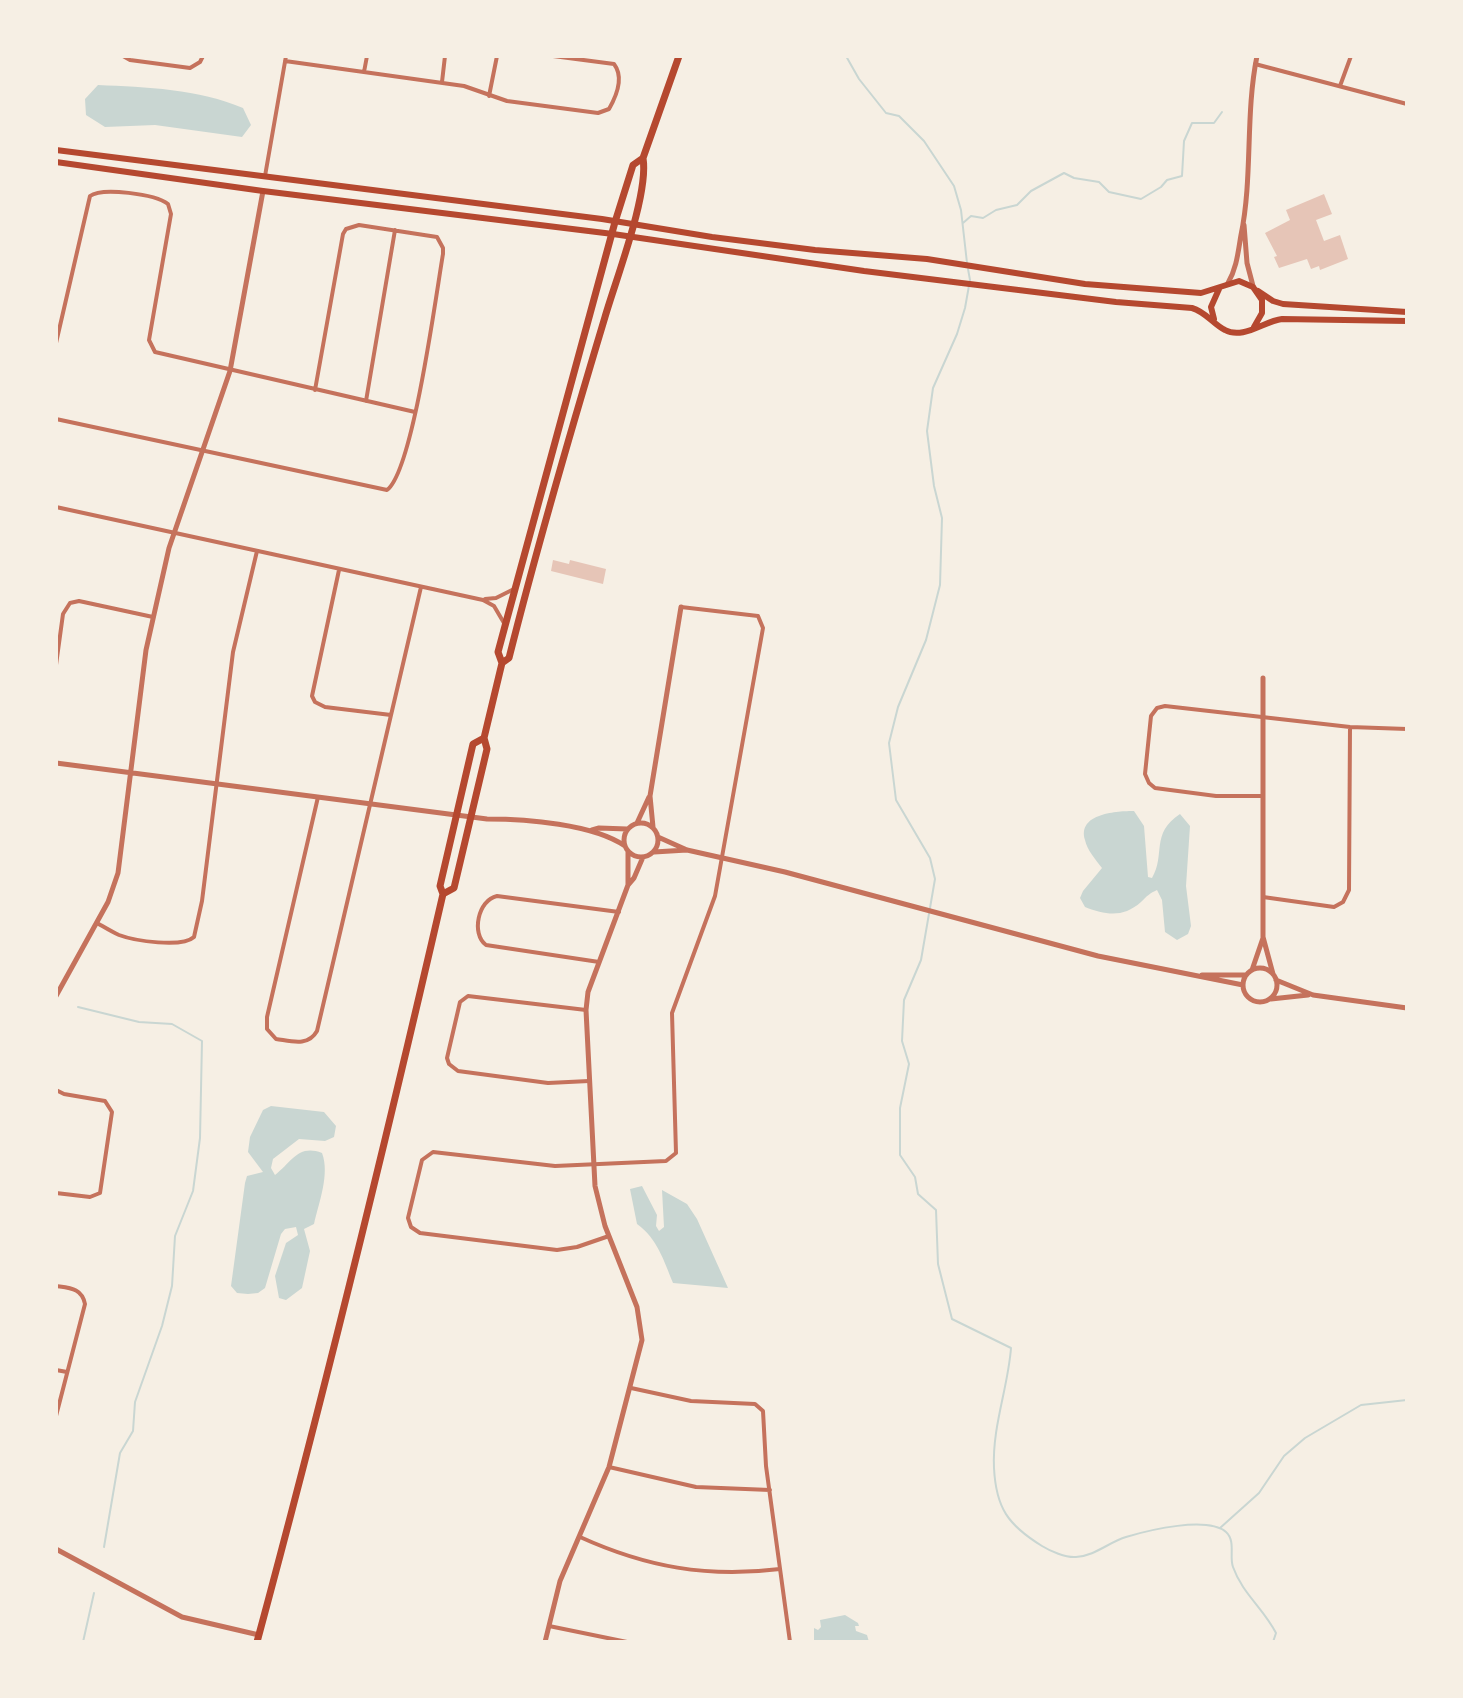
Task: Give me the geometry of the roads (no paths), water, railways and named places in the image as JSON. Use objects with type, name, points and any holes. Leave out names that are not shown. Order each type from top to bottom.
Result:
[{"type":"main road","points":[[502,663],[509,658],[545,516],[633,224],[646,172],[643,158],[679,56]]},
{"type":"main road","points":[[56,150],[633,224],[727,239],[1035,275],[1085,284],[1201,293],[1239,281],[1279,303],[1407,312]]},
{"type":"main road","points":[[443,894],[454,888],[487,749],[484,738],[502,663],[498,652],[505,626],[615,222],[633,165],[643,158]]},
{"type":"main road","points":[[56,162],[613,234],[864,271],[1116,302],[1192,308],[1233,333],[1282,319],[1407,321]]},
{"type":"main road","points":[[1216,322],[1211,307],[1217,291],[1225,284]]},
{"type":"main road","points":[[1252,329],[1260,319],[1263,306],[1254,288]]},
{"type":"main road","points":[[258,1638],[361,1246],[443,894],[440,886],[473,744],[484,738]]},
{"type":"street","points":[[123,56],[130,60],[190,68],[203,56]]},
{"type":"street","points":[[364,72],[367,56]]},
{"type":"street","points":[[442,82],[445,56]]},
{"type":"street","points":[[489,96],[497,56]]},
{"type":"street","points":[[265,176],[285,59],[464,86],[507,101],[598,113],[609,109],[620,80],[614,64],[553,56]]},
{"type":"street","points":[[1225,284],[1237,261],[1244,224],[1257,56]]},
{"type":"street","points":[[1340,86],[1351,56]]},
{"type":"street","points":[[1255,64],[1407,104]]},
{"type":"street","points":[[56,343],[90,196],[103,190],[157,198],[168,204],[171,214],[150,346],[158,355],[415,412]]},
{"type":"street","points":[[56,996],[97,923],[118,873],[146,650],[153,617],[175,533],[230,371],[263,191]]},
{"type":"street","points":[[1244,224],[1247,263],[1254,288]]},
{"type":"street","points":[[56,419],[387,490],[396,479],[415,412],[443,248],[441,242],[431,235],[395,230],[355,225],[346,229],[315,390]]},
{"type":"street","points":[[366,401],[395,230]]},
{"type":"street","points":[[56,507],[483,600],[494,606],[505,626]]},
{"type":"street","points":[[97,923],[122,937],[179,944],[189,942],[194,937],[202,901],[233,652],[257,551]]},
{"type":"street","points":[[339,570],[312,696],[319,706],[391,715]]},
{"type":"street","points":[[318,797],[267,1017],[267,1029],[276,1039],[304,1042],[315,1035],[421,587]]},
{"type":"street","points":[[483,600],[496,598],[516,588]]},
{"type":"street","points":[[56,665],[65,608],[74,600],[153,617]]},
{"type":"street","points":[[609,1236],[569,1249],[543,1250],[420,1233],[414,1231],[409,1222],[422,1160],[433,1152],[541,1165],[666,1161],[676,1153],[672,1013],[715,896],[723,858],[763,628],[758,616],[681,607],[650,796],[653,827],[658,837],[687,850],[723,858],[816,880],[1098,956],[1243,985]]},
{"type":"street","points":[[1263,678],[1263,937],[1277,990],[1271,999]]},
{"type":"street","points":[[1263,796],[1216,796],[1155,788],[1145,774],[1151,716],[1157,708],[1165,706],[1350,727],[1407,729]]},
{"type":"street","points":[[1263,897],[1334,907],[1346,898],[1349,890],[1350,727]]},
{"type":"street","points":[[56,763],[591,830],[627,829],[637,823],[650,796]]},
{"type":"street","points":[[637,823],[653,827]]},
{"type":"street","points":[[545,1642],[560,1581],[609,1467],[641,1348],[641,1324],[599,1204],[593,1164],[586,1010],[588,992],[628,885],[627,829]]},
{"type":"street","points":[[591,830],[598,836],[614,839],[643,857]]},
{"type":"street","points":[[653,852],[658,837]]},
{"type":"street","points":[[628,885],[643,857],[653,852],[687,850]]},
{"type":"street","points":[[599,962],[486,945],[481,942],[477,932],[483,906],[488,898],[497,896],[619,912]]},
{"type":"street","points":[[1263,937],[1243,985],[1244,993],[1253,1001],[1260,1003],[1313,995],[1407,1008]]},
{"type":"street","points":[[1189,975],[1249,972],[1263,968],[1274,977],[1313,995]]},
{"type":"street","points":[[586,1010],[468,996],[460,1002],[447,1058],[452,1068],[458,1071],[548,1083],[589,1081]]},
{"type":"street","points":[[56,1090],[105,1101],[112,1112],[100,1193],[90,1197],[56,1193]]},
{"type":"street","points":[[56,1286],[76,1290],[85,1304],[56,1416]]},
{"type":"street","points":[[56,1370],[67,1372]]},
{"type":"street","points":[[631,1388],[691,1401],[758,1406],[765,1418],[765,1458],[790,1642]]},
{"type":"street","points":[[609,1467],[696,1487],[770,1490]]},
{"type":"street","points":[[580,1537],[625,1557],[669,1567],[727,1573],[780,1569]]},
{"type":"street","points":[[56,1549],[182,1617],[258,1638]]},
{"type":"street","points":[[549,1626],[627,1642]]},
{"type":"waterway","points":[[846,56],[859,79],[886,113],[899,116],[924,141],[954,186],[961,210],[967,263]]},
{"type":"waterway","points":[[963,223],[971,216],[983,218],[996,210],[1017,205],[1031,191],[1064,173],[1099,182],[1109,192],[1141,199],[1167,180],[1182,176],[1184,141],[1192,123],[1214,123],[1222,112]]},
{"type":"waterway","points":[[968,269],[970,280],[965,308],[933,388],[927,431],[934,486],[942,518],[940,585],[926,640],[898,707],[889,743],[896,800],[930,858],[935,879],[921,960],[904,1000],[902,1041],[909,1064],[900,1108],[900,1155],[915,1177],[918,1194],[936,1210],[938,1264],[952,1319],[1011,1348],[995,1438],[994,1468],[1001,1505],[1012,1523],[1045,1548],[1072,1557],[1089,1554],[1126,1537],[1163,1528],[1192,1525],[1217,1527],[1229,1536],[1233,1567],[1276,1633],[1273,1642]]},
{"type":"waterway","points":[[78,1007],[139,1022],[172,1024],[202,1041],[200,1138],[193,1191],[175,1236],[172,1286],[162,1326],[135,1402],[133,1431],[120,1453],[104,1547]]},
{"type":"waterway","points":[[1220,1528],[1259,1493],[1284,1456],[1305,1438],[1361,1405],[1407,1400]]},
{"type":"waterway","points":[[83,1642],[94,1593]]}]
